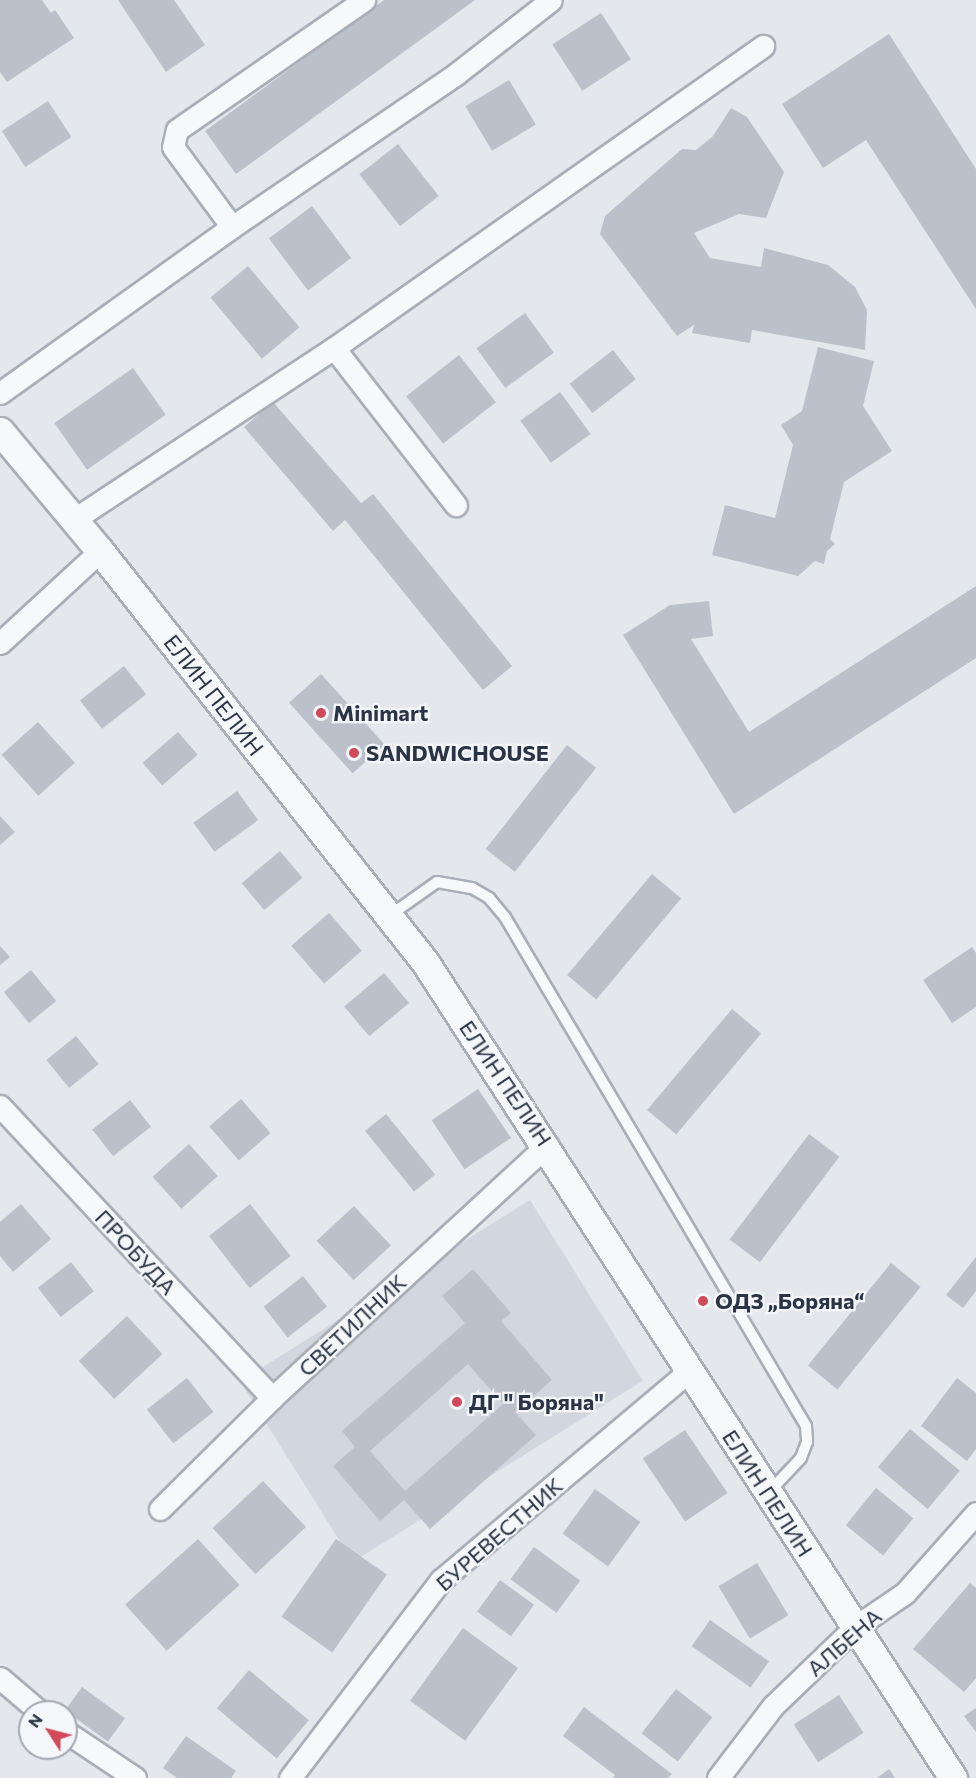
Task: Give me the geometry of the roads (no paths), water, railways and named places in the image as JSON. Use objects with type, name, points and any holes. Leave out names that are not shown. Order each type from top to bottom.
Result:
[{"type":"street","points":[[232,227],[173,147],[177,130],[364,0]]},
{"type":"street","points":[[0,393],[232,227],[456,74],[551,0]]},
{"type":"street","points":[[73,520],[334,348],[763,46]]},
{"type":"street","points":[[334,348],[456,505]]},
{"type":"street","name":"ЕЛИН ПЕЛИН","points":[[0,431],[100,552],[425,962],[547,1145],[689,1371],[953,1778]]},
{"type":"street","points":[[0,643],[100,552]]},
{"type":"street","name":"ПРОБУДА","points":[[0,1106],[272,1398]]},
{"type":"street","name":"СВЕТИЛНИК","points":[[160,1509],[272,1398],[547,1145]]},
{"type":"street","name":"БУРЕВЕСТНИК","points":[[290,1778],[441,1580],[689,1371]]},
{"type":"street","name":"АЛБЕНА","points":[[718,1778],[774,1706],[855,1627],[905,1593],[976,1513]]},
{"type":"street","points":[[0,1678],[26,1700]]},
{"type":"street","points":[[78,1740],[135,1778]]},
{"type":"lane","points":[[389,916],[437,882],[472,888],[489,898],[505,917],[806,1426],[807,1443],[801,1458],[768,1493]]},
{"type":"place","name":"Minimart","points":[[321,713]]},
{"type":"place","name":"SANDWICHOUSE","points":[[354,753]]},
{"type":"place","name":"ОДЗ „Боряна“","points":[[703,1301]]},
{"type":"place","name":"ДГ \" Боряна\"","points":[[457,1402]]}]
